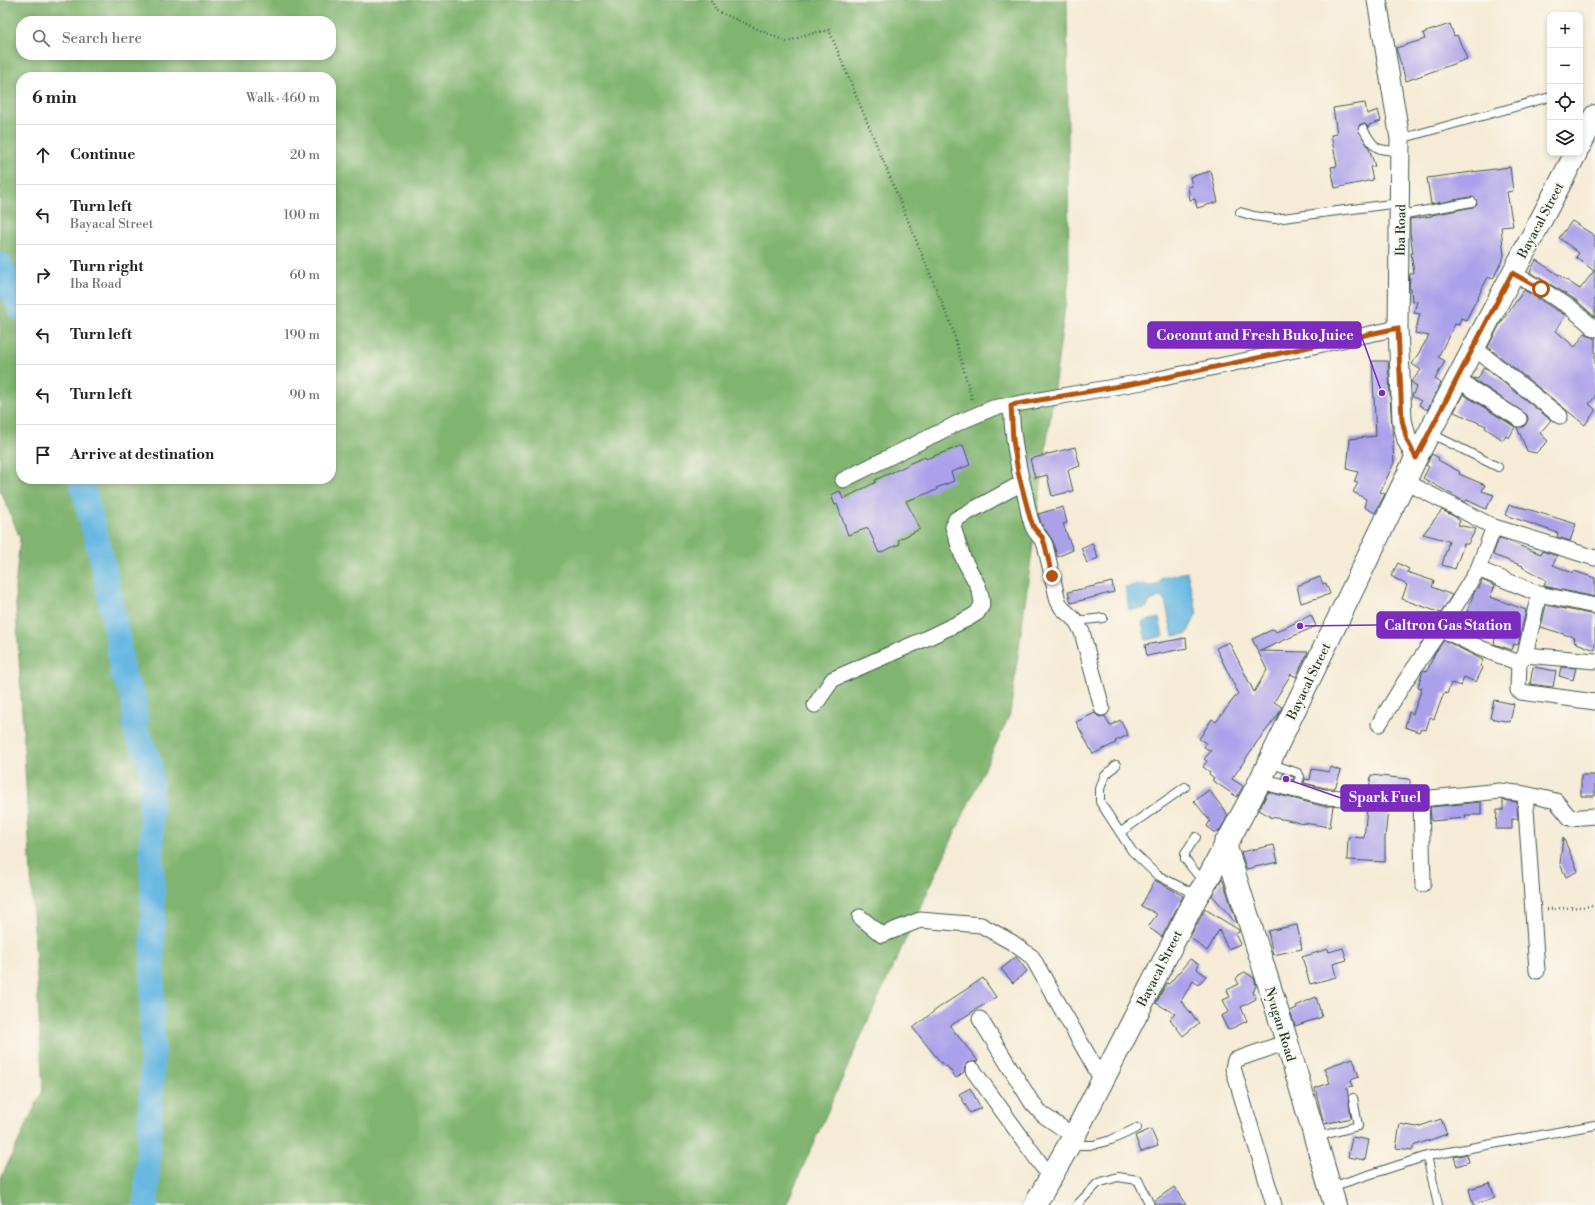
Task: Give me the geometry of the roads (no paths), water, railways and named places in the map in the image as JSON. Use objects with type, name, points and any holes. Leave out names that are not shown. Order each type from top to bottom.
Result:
[{"type":"main road","name":"Bayacal Street","points":[[1035,1205],[1071,1141],[1264,772],[1404,481],[1456,379],[1574,156]]},
{"type":"main road","name":"Nyugan Road","points":[[1225,844],[1287,1042],[1332,1196]]},
{"type":"street","name":"Iba Road","points":[[1377,0],[1400,145],[1398,328],[1402,420],[1407,440],[1416,458]]},
{"type":"street","points":[[1512,273],[1571,308],[1595,329]]},
{"type":"street","points":[[843,480],[962,421],[993,408],[1154,380],[1398,328]]},
{"type":"street","points":[[1473,347],[1560,416]]},
{"type":"street","points":[[1456,379],[1519,419]]},
{"type":"street","points":[[1011,405],[1013,440],[1022,483],[1034,528],[1042,537],[1048,555],[1058,601],[1062,608],[1076,621],[1082,632],[1102,708]]},
{"type":"street","points":[[1404,481],[1494,527],[1595,558]]},
{"type":"street","points":[[815,705],[833,679],[927,638],[977,613],[982,605],[981,596],[952,527],[956,518],[1022,483]]},
{"type":"street","points":[[1379,724],[1478,569],[1494,527]]},
{"type":"street","points":[[1478,569],[1539,594],[1595,606]]},
{"type":"street","points":[[1539,594],[1522,659],[1518,690],[1521,692],[1595,702]]},
{"type":"street","points":[[1441,629],[1480,648],[1522,659],[1595,661]]},
{"type":"street","points":[[1264,772],[1295,790],[1331,797],[1421,799],[1500,791],[1525,794],[1556,801],[1570,818],[1595,816]]},
{"type":"street","points":[[1525,794],[1537,971]]},
{"type":"street","points":[[1421,799],[1423,884]]},
{"type":"street","points":[[860,916],[882,935],[920,920],[981,925],[1012,943],[1032,957],[1102,1080]]},
{"type":"street","points":[[980,1019],[1032,1103],[1071,1141]]},
{"type":"street","points":[[1274,1205],[1233,1068],[1234,1060],[1287,1042]]},
{"type":"street","points":[[973,1070],[1050,1177]]},
{"type":"lane","points":[[1362,130],[1373,146],[1381,150],[1547,98]]},
{"type":"lane","points":[[1240,212],[1275,219],[1472,202]]},
{"type":"lane","points":[[1429,432],[1498,467]]},
{"type":"lane","points":[[1076,621],[1103,618]]},
{"type":"lane","points":[[1116,765],[1104,777],[1100,789],[1100,802],[1132,850],[1157,875],[1201,890]]},
{"type":"lane","points":[[1121,832],[1185,786]]},
{"type":"lane","points":[[1196,837],[1185,853],[1185,859],[1201,890]]},
{"type":"lane","points":[[1315,1138],[1358,1126],[1353,1098]]},
{"type":"lane","points":[[1332,1196],[1427,1156],[1595,1125]]},
{"type":"lane","points":[[1071,1141],[1093,1145],[1111,1140],[1137,1128]]},
{"type":"lane","points":[[1427,1156],[1438,1205]]},
{"type":"lane","points":[[1077,1205],[1098,1183],[1118,1177],[1138,1180],[1150,1205]]},
{"type":"water","points":[[1187,572],[1197,613],[1187,634],[1173,636],[1165,601],[1160,597],[1150,601],[1146,608],[1129,610],[1125,587],[1144,584],[1149,586],[1158,585],[1162,578]]},
{"type":"water","points":[[1159,618],[1163,636],[1146,640],[1142,622]]},
{"type":"waterway","points":[[0,265],[16,299]]},
{"type":"waterway","points":[[82,484],[103,563],[118,639],[122,672],[134,698],[136,732],[150,762],[153,907],[152,1080],[146,1205]]},
{"type":"place","name":"Coconut and Fresh Buko Juice","points":[[1382,393]]},
{"type":"place","name":"Caltron Gas Station","points":[[1300,626]]},
{"type":"place","name":"Spark Fuel","points":[[1286,779]]}]
